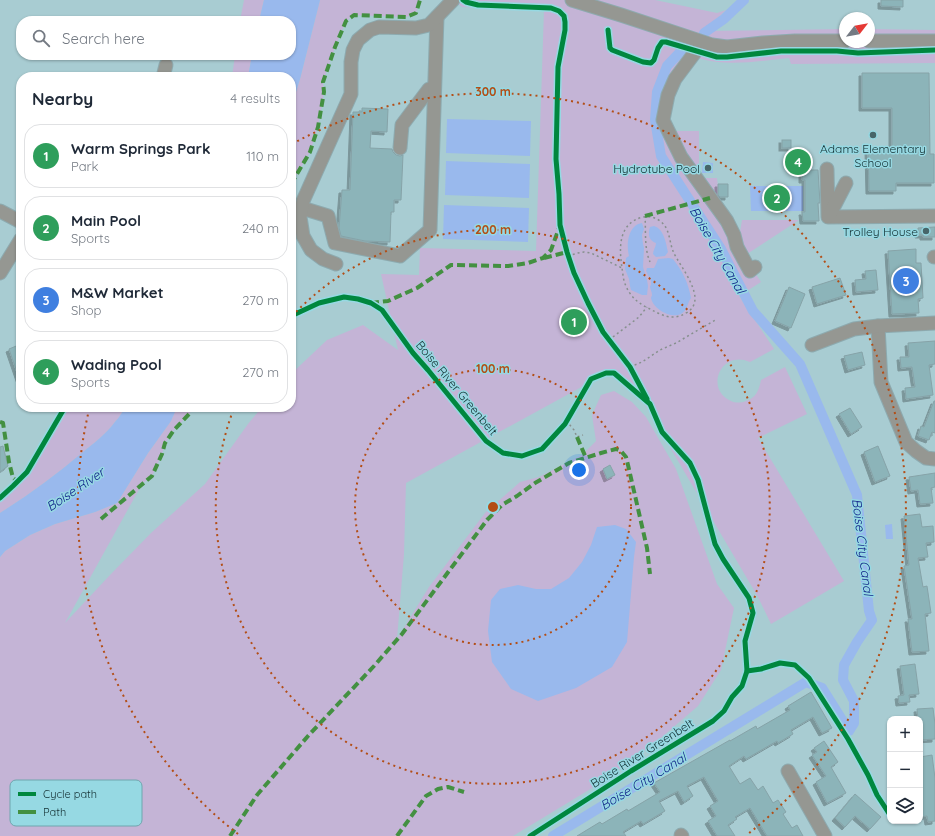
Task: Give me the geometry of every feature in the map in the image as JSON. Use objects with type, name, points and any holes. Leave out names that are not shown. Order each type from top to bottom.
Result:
[{"type":"street","points":[[336,264],[323,259],[311,250],[303,236],[300,217],[303,201],[351,94],[350,62],[352,50],[358,40],[370,30],[379,27],[416,28],[428,25],[453,0]]},
{"type":"street","points":[[572,0],[614,12],[712,45],[727,48],[762,43],[839,41]]},
{"type":"street","points":[[302,208],[328,216],[335,243],[400,256],[430,230],[437,17]]},
{"type":"street","points":[[875,41],[935,41]]},
{"type":"street","points":[[696,51],[670,90],[663,120],[681,157],[727,221],[734,235],[737,247],[750,271],[755,267]]},
{"type":"street","points":[[400,148],[402,125],[429,89],[434,88]]},
{"type":"street","points":[[827,169],[828,217]]},
{"type":"street","points":[[828,217],[846,183]]},
{"type":"street","points":[[0,211],[16,219]]},
{"type":"street","points":[[828,217],[935,216]]},
{"type":"street","points":[[0,273],[16,247]]},
{"type":"street","points":[[812,345],[854,329],[878,326],[935,323]]},
{"type":"street","points":[[878,326],[881,382],[906,442],[926,458],[935,459]]},
{"type":"street","points":[[788,771],[825,836]]},
{"type":"path","points":[[646,216],[645,237],[650,262]]},
{"type":"path","points":[[646,216],[660,221],[668,230],[673,251],[689,278],[694,291],[694,303],[690,311],[674,317],[663,316],[640,304],[635,300],[625,285],[622,268],[620,254],[621,241],[628,225],[633,220],[646,216]]},
{"type":"path","points":[[570,262],[568,254],[584,252],[591,253],[622,268]]},
{"type":"path","points":[[613,346],[608,339],[639,317],[647,307]]},
{"type":"path","points":[[630,367],[642,362],[660,350],[676,343],[717,319]]},
{"type":"path","points":[[626,362],[633,372]]},
{"type":"path","points":[[561,429],[569,418]]},
{"type":"path","points":[[565,424],[569,424],[578,437],[583,435]]},
{"type":"shaded area","points":[[244,0],[264,0],[260,16],[241,16]]},
{"type":"shaded area","points":[[320,0],[420,0],[416,13],[406,17],[354,15],[346,21],[323,82],[324,92],[318,127],[310,152],[296,176],[296,92]]},
{"type":"shaded area","points":[[454,0],[655,0],[717,13],[726,10],[704,31],[839,29],[839,48],[875,48],[875,29],[935,30],[935,63],[791,64],[789,58],[732,63],[709,61],[698,58],[673,93],[669,116],[673,131],[699,131],[699,178],[717,178],[720,203],[740,232],[742,220],[799,220],[744,256],[761,282],[739,296],[774,349],[750,362],[740,359],[731,361],[724,365],[720,372],[718,388],[723,395],[731,401],[744,402],[755,396],[761,380],[785,367],[807,414],[758,438],[844,581],[771,624],[758,597],[638,393],[614,373],[607,373],[406,483],[404,554],[397,639],[429,587],[485,513],[520,482],[539,477],[582,455],[596,441],[592,415],[601,395],[614,391],[632,402],[646,417],[676,469],[717,584],[734,608],[721,670],[698,706],[656,742],[597,785],[513,836],[0,836],[0,557],[5,551],[30,535],[55,524],[95,512],[117,503],[148,453],[171,421],[175,412],[190,412],[174,430],[165,443],[162,454],[152,476],[142,484],[65,623],[151,533],[205,484],[258,412],[296,412],[296,369],[327,340],[363,325],[398,350],[381,274],[419,275],[420,248],[536,251],[544,10],[462,7]]},
{"type":"shaded area","points":[[234,60],[251,60],[249,72],[233,72]]},
{"type":"shaded area","points":[[62,412],[123,412],[104,435],[42,484],[0,513],[0,498],[27,472]]},
{"type":"water","points":[[264,0],[320,0],[296,92],[296,72],[249,72],[251,60],[296,60],[296,16],[260,16]]},
{"type":"water","points":[[447,119],[531,121],[530,156],[446,153]]},
{"type":"water","points":[[805,155],[806,168],[791,169],[790,156]]},
{"type":"water","points":[[446,161],[530,164],[529,198],[445,195]]},
{"type":"water","name":"Hydrotube Pool","points":[[703,162],[713,163],[713,173],[702,173]]},
{"type":"water","points":[[750,186],[803,186],[803,211],[751,211]]},
{"type":"water","points":[[444,205],[529,208],[528,242],[443,239]]},
{"type":"water","points":[[642,223],[644,229],[642,235],[644,248],[643,267],[648,286],[647,295],[642,295],[631,290],[625,269],[626,258],[629,256],[629,236],[634,227]]},
{"type":"water","points":[[654,226],[660,230],[664,237],[668,252],[665,256],[656,257],[653,254],[656,243],[651,240],[649,232],[650,227]]},
{"type":"water","points":[[658,259],[673,259],[687,282],[691,298],[685,311],[677,315],[663,312],[652,302],[650,286],[651,281],[646,271],[647,268],[654,268]]},
{"type":"water","name":"Boise River","points":[[123,412],[175,412],[171,421],[148,453],[117,503],[95,512],[55,524],[30,535],[5,551],[0,557],[0,513],[62,469],[104,435]]},
{"type":"water","points":[[892,524],[893,539],[886,539],[885,525]]},
{"type":"water","points":[[615,525],[626,529],[636,542],[627,642],[612,667],[576,688],[538,701],[511,689],[492,662],[488,631],[491,600],[500,589],[518,585],[536,589],[551,589],[569,578],[582,562],[591,545],[597,527]]},
{"type":"building","points":[[881,0],[903,0],[903,7],[881,6]]},
{"type":"building","points":[[862,73],[929,73],[930,154],[934,154],[934,183],[896,183],[896,191],[869,191],[868,150],[892,150],[892,108],[862,108]]},
{"type":"building","points":[[362,108],[388,109],[387,132],[371,131],[370,148],[392,149],[396,155],[403,155],[401,200],[394,200],[394,212],[391,212],[390,242],[365,241],[341,236],[339,228],[342,190],[350,190],[353,112],[362,112]]},
{"type":"building","points":[[782,140],[791,140],[791,148],[782,148]]},
{"type":"building","points":[[802,170],[818,170],[820,203],[818,203],[819,221],[803,221],[802,212],[805,212],[805,180],[802,180]]},
{"type":"building","points":[[718,184],[728,184],[728,197],[720,197],[718,195]]},
{"type":"building","name":"Trolley House","points":[[935,227],[935,237],[923,237],[923,235],[918,235],[918,228]]},
{"type":"building","points":[[916,249],[916,263],[921,263],[923,298],[918,299],[919,313],[892,314],[888,251]]},
{"type":"building","points":[[876,270],[878,290],[856,292],[855,280],[866,279],[865,271]]},
{"type":"building","points":[[840,278],[846,295],[817,304],[812,287]]},
{"type":"building","points":[[789,287],[805,294],[791,328],[775,321]]},
{"type":"building","points":[[935,341],[935,364],[929,365],[933,395],[906,399],[905,388],[915,387],[912,367],[901,368],[900,357],[909,357],[908,343]]},
{"type":"building","points":[[16,346],[16,369],[9,349]]},
{"type":"building","points":[[862,352],[865,365],[848,370],[844,356]]},
{"type":"building","points":[[934,401],[935,433],[932,432],[929,440],[918,436],[921,426],[924,427]]},
{"type":"building","points":[[850,408],[862,427],[851,434],[839,414]]},
{"type":"building","points":[[3,446],[8,466],[0,472],[0,447]]},
{"type":"building","points":[[878,446],[890,476],[875,482],[864,452]]},
{"type":"building","points":[[610,465],[615,475],[607,479],[603,469]]},
{"type":"building","points":[[935,473],[935,487],[931,488],[933,503],[920,504],[918,490],[911,491],[909,477]]},
{"type":"building","points":[[920,514],[922,527],[933,526],[934,542],[926,543],[928,557],[918,558],[923,587],[927,586],[931,613],[925,614],[929,651],[912,652],[908,619],[912,619],[904,566],[909,565],[904,516]]},
{"type":"building","points":[[915,664],[919,694],[909,695],[910,702],[899,703],[898,696],[904,695],[900,666]]},
{"type":"building","points":[[811,692],[832,728],[822,733],[813,717],[791,730],[793,734],[778,743],[777,741],[746,759],[744,756],[729,766],[740,784],[750,778],[758,790],[763,786],[773,803],[778,800],[786,812],[783,814],[792,828],[797,825],[803,836],[767,836],[750,808],[735,817],[737,819],[728,825],[735,836],[717,836],[708,821],[716,816],[710,806],[718,801],[704,777],[687,786],[693,796],[684,802],[678,791],[659,801],[665,811],[643,824],[641,821],[623,832],[626,836],[577,836],[600,822],[602,824],[627,809],[628,811],[660,792],[654,783],[756,726],[757,729],[790,710],[788,706]]},
{"type":"building","points":[[933,708],[935,739],[923,740],[923,716],[918,716],[917,709]]},
{"type":"building","points":[[824,741],[838,762],[831,767],[846,793],[827,803],[816,782],[826,776],[812,755],[817,752],[814,748]]},
{"type":"building","points":[[932,755],[935,778],[935,821],[928,822],[927,816],[923,817],[923,756]]},
{"type":"building","points":[[855,794],[881,817],[870,829],[855,816],[845,827],[835,818]]},
{"type":"waterway","name":"Boise City Canal","points":[[704,33],[724,19],[744,0]]},
{"type":"waterway","name":"Boise City Canal","points":[[553,836],[806,682],[822,688],[849,731],[854,723],[854,701],[843,680],[844,665],[872,620],[869,611],[857,495],[800,364],[753,311],[721,249],[661,156],[655,120],[657,92],[667,66],[683,49]]},
{"type":"marked path","points":[[296,176],[310,152],[318,127],[324,92],[323,82],[346,21],[354,15],[406,17],[416,13],[420,0]]},
{"type":"marked path","points":[[645,216],[710,198]]},
{"type":"marked path","points":[[371,303],[388,301],[417,288],[451,265],[508,266],[528,263],[543,258],[551,250],[559,228]]},
{"type":"marked path","points":[[544,258],[567,252]]},
{"type":"marked path","points":[[101,519],[152,476],[162,454],[165,443],[174,430],[190,412]]},
{"type":"marked path","points":[[0,422],[3,423],[13,478],[18,482]]},
{"type":"marked path","points":[[577,437],[586,458]]},
{"type":"marked path","points":[[230,836],[257,795],[308,736],[402,634],[487,520],[502,505],[535,483],[569,463],[616,449],[621,451],[626,457],[628,465],[647,548],[650,574]]},
{"type":"marked path","points":[[397,836],[426,796],[438,789],[448,787],[464,792]]},
{"type":"cycle path","points":[[463,0],[478,5],[551,8],[559,11],[564,16],[565,30],[558,67],[556,159],[560,225],[574,273],[588,303],[603,332],[630,367],[647,399]]},
{"type":"cycle path","points":[[608,30],[610,48],[612,50],[643,62],[651,63],[654,60],[658,48],[662,42],[717,57],[781,51],[837,51],[858,53],[935,50]]},
{"type":"cycle path","name":"Boise River Greenbelt","points":[[296,314],[319,303],[344,297],[371,303],[382,310],[413,353],[486,441],[503,453],[522,456],[542,449],[565,424],[591,379],[606,373],[614,373],[650,404],[662,432],[690,463],[698,480],[715,544],[723,559],[749,598],[753,613],[745,641],[747,671],[742,686],[732,697],[724,711],[713,721],[631,771],[530,836]]},
{"type":"cycle path","points":[[0,498],[27,472],[62,412]]},
{"type":"cycle path","points":[[747,671],[761,669],[780,663],[795,665],[809,678],[848,739],[868,775],[877,795],[887,810]]},
{"type":"place","name":"Adams Elementary School","points":[[873,135]]},
{"type":"place","name":"Wading Pool","points":[[798,162]]},
{"type":"place","name":"Hydrotube Pool","points":[[708,168]]},
{"type":"place","name":"Main Pool","points":[[777,198]]},
{"type":"place","name":"Trolley House","points":[[926,231]]},
{"type":"place","name":"M&W Market","points":[[906,281]]},
{"type":"place","name":"Warm Springs Park","points":[[574,322]]}]
